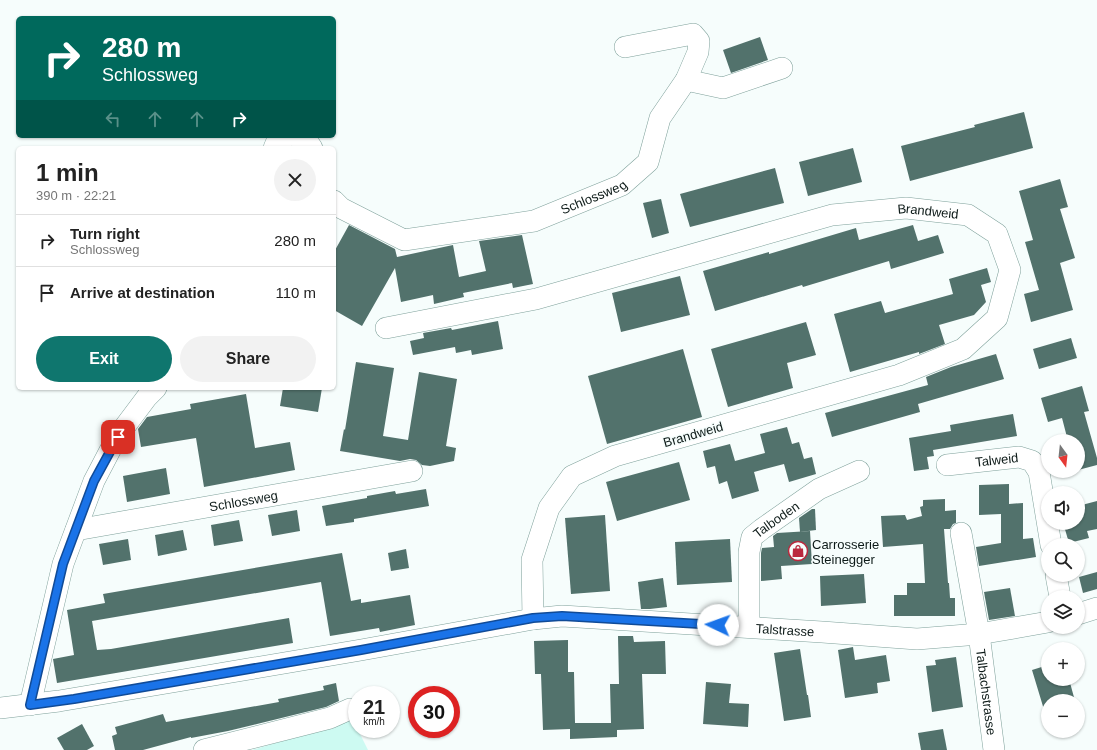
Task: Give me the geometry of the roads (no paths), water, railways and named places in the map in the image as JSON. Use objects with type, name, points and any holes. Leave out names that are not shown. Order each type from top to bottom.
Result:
[{"type":"street","name":"Schlossweg","points":[[336,202],[341,208],[404,240],[534,221],[622,185],[648,162],[660,118],[686,80],[698,52],[699,41],[693,34],[625,47]]},
{"type":"street","points":[[686,80],[723,88],[782,68]]},
{"type":"street","points":[[275,146],[277,141],[284,138]]},
{"type":"street","points":[[299,138],[311,146]]},
{"type":"street","name":"Brandweid","points":[[386,328],[536,299],[832,215],[906,208],[968,214],[997,234],[1010,270],[996,318],[963,349],[899,375],[615,456],[572,476],[549,508],[532,560],[533,618]]},
{"type":"street","points":[[30,705],[63,564],[94,481],[118,437],[147,396],[154,390]]},
{"type":"street","name":"Talweid","points":[[946,465],[1019,457],[1032,461],[1039,472],[1050,538]]},
{"type":"street","name":"Schlossweg","points":[[76,530],[412,471]]},
{"type":"street","name":"Talboden","points":[[749,627],[749,552],[752,537],[820,489],[859,471]]},
{"type":"street","name":"Talbachstrasse","points":[[961,533],[978,634],[994,750]]},
{"type":"street","points":[[1085,612],[1097,608]]},
{"type":"street","name":"Talstrasse","points":[[0,708],[67,700],[361,650],[533,618],[562,616],[917,639],[978,634],[1041,623]]},
{"type":"street","points":[[204,750],[330,718],[348,710]]},
{"type":"place","name":"Carrosserie Steinegger","points":[[798,551]]}]
